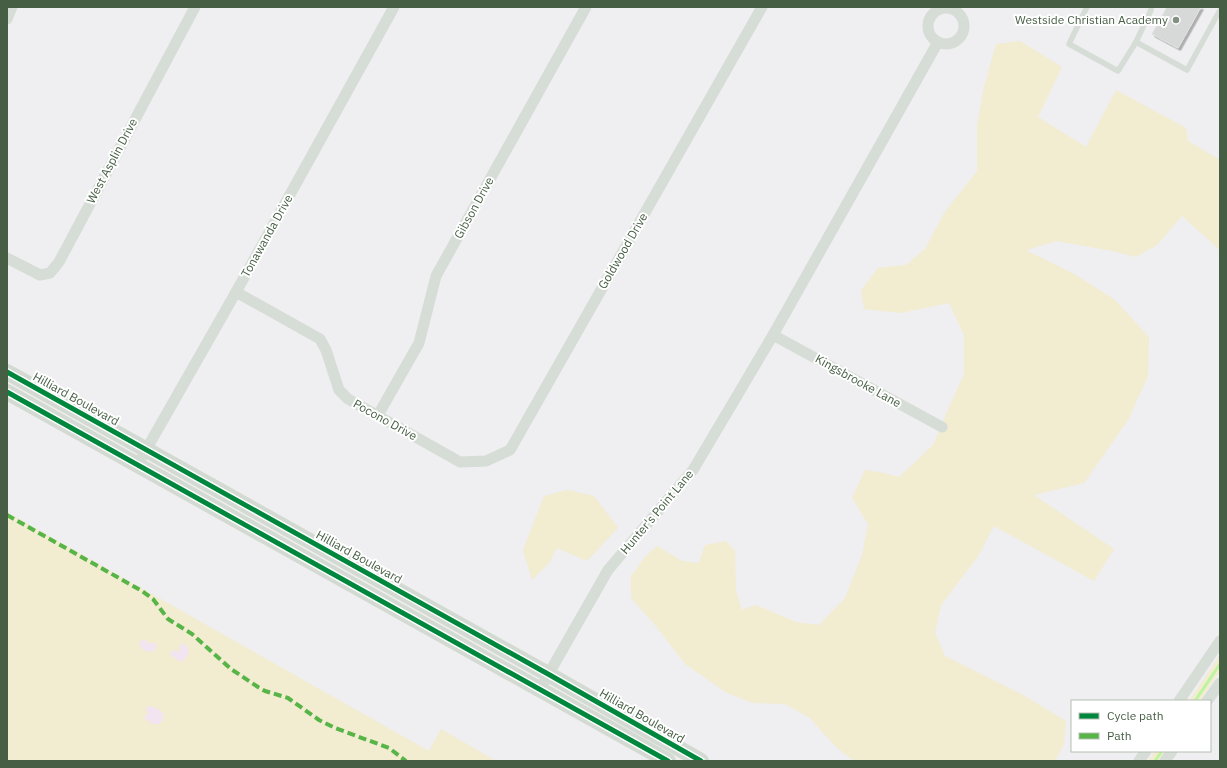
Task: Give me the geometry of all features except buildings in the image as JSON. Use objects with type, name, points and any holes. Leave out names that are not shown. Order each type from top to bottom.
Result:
[{"type":"main road","name":"Hilliard Boulevard","points":[[7,372],[701,761]]},
{"type":"main road","points":[[7,392],[540,688],[668,761]]},
{"type":"street","points":[[7,19],[12,7]]},
{"type":"street","name":"West Asplin Drive","points":[[7,258],[40,275],[50,273],[59,262],[195,7]]},
{"type":"street","name":"Tonawanda Drive","points":[[138,464],[236,292],[394,7]]},
{"type":"street","name":"Gibson Drive","points":[[378,415],[420,343],[436,276],[586,7]]},
{"type":"street","name":"Goldwood Drive","points":[[460,462],[486,461],[510,450],[762,7]]},
{"type":"street","name":"Hunter's Point Lane","points":[[540,688],[608,570],[693,470],[773,335],[938,42]]},
{"type":"street","name":"Pocono Drive","points":[[236,292],[320,340],[326,350],[339,390],[348,399],[460,462]]},
{"type":"street","name":"Kingsbrooke Lane","points":[[773,335],[942,428]]},
{"type":"street","points":[[1180,700],[1220,641]]},
{"type":"street","points":[[1208,700],[1220,683]]},
{"type":"street","points":[[1139,761],[1145,752]]},
{"type":"street","points":[[1165,761],[1171,752]]},
{"type":"lane","points":[[1087,7],[1069,44],[1118,72],[1136,42],[1151,7]]},
{"type":"lane","points":[[1136,42],[1187,70],[1220,10]]},
{"type":"shaded area","points":[[1020,41],[1062,67],[1038,117],[1086,147],[1116,90],[1186,128],[1188,141],[1220,160],[1220,250],[1182,216],[1157,245],[1136,257],[1057,241],[1026,250],[1076,275],[1115,300],[1149,337],[1148,376],[1128,420],[1084,483],[1034,495],[1114,549],[1094,581],[994,526],[977,558],[941,605],[935,633],[945,656],[1023,695],[1066,721],[1064,744],[1055,761],[854,761],[835,746],[810,718],[785,704],[753,703],[727,693],[685,664],[655,625],[631,598],[631,576],[645,557],[657,546],[682,561],[699,563],[705,545],[726,541],[735,551],[736,591],[742,610],[756,605],[796,622],[819,625],[845,598],[862,555],[868,524],[852,498],[865,470],[899,477],[933,445],[964,374],[964,335],[949,303],[901,313],[864,309],[861,290],[878,268],[906,265],[925,249],[944,213],[977,171],[977,126],[984,87],[996,44]]},
{"type":"shaded area","points":[[567,490],[594,496],[618,528],[587,561],[557,548],[550,562],[532,580],[523,550],[544,496]]},
{"type":"shaded area","points":[[7,512],[429,751],[441,729],[496,761],[7,761]]},
{"type":"shaded area","points":[[1220,655],[1220,671],[1201,700],[1190,700]]},
{"type":"shaded area","points":[[1154,752],[1166,752],[1160,761],[1148,761]]},
{"type":"sand","points":[[142,640],[146,640],[147,643],[155,643],[157,645],[156,649],[151,652],[144,650],[139,645]]},
{"type":"sand","points":[[183,644],[187,646],[189,653],[183,661],[180,661],[170,653],[173,650],[179,652],[180,645]]},
{"type":"sand","points":[[149,706],[156,708],[163,713],[163,720],[159,724],[153,724],[145,719],[145,716],[148,714],[146,709]]},
{"type":"waterway","points":[[1196,700],[1220,664]]},
{"type":"waterway","points":[[1155,761],[1161,752]]},
{"type":"marked path","points":[[7,515],[142,591],[153,599],[168,619],[192,634],[231,669],[258,687],[265,691],[288,698],[319,720],[335,728],[389,748],[406,761]]},
{"type":"cycle path","points":[[7,372],[701,761]]},
{"type":"cycle path","points":[[7,392],[668,761]]},
{"type":"place","name":"Westside Christian Academy","points":[[1176,20]]}]
